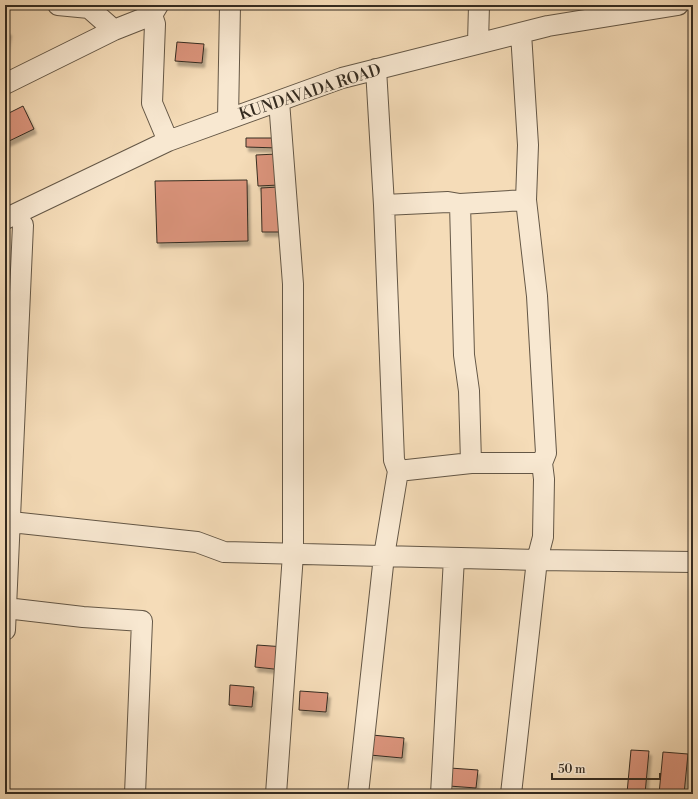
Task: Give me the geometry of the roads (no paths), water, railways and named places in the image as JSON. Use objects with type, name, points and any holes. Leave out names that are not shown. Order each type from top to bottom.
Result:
[{"type":"street","points":[[58,5],[89,8],[114,30]]},
{"type":"street","points":[[228,119],[230,5]]},
{"type":"street","points":[[478,43],[479,5]]},
{"type":"street","name":"KUNDAVADA ROAD","points":[[14,222],[168,141],[342,78],[548,26],[678,5]]},
{"type":"street","points":[[5,84],[155,10],[152,103],[168,141]]},
{"type":"street","points":[[511,794],[537,560],[543,537],[544,479],[542,463],[546,453],[537,296],[526,200],[528,145],[521,33]]},
{"type":"street","points":[[358,794],[384,556],[398,471],[394,460],[384,205],[376,69]]},
{"type":"street","points":[[276,794],[293,554],[293,284],[279,100]]},
{"type":"street","points":[[384,205],[448,202],[460,204],[526,200]]},
{"type":"street","points":[[460,204],[464,355],[469,392],[471,463]]},
{"type":"street","points":[[5,630],[14,222]]},
{"type":"street","points":[[398,471],[471,463],[542,463]]},
{"type":"street","points":[[7,522],[197,542],[224,552],[537,560],[693,562]]},
{"type":"street","points":[[441,794],[454,558]]},
{"type":"street","points":[[6,608],[83,617],[142,621],[135,794]]}]
